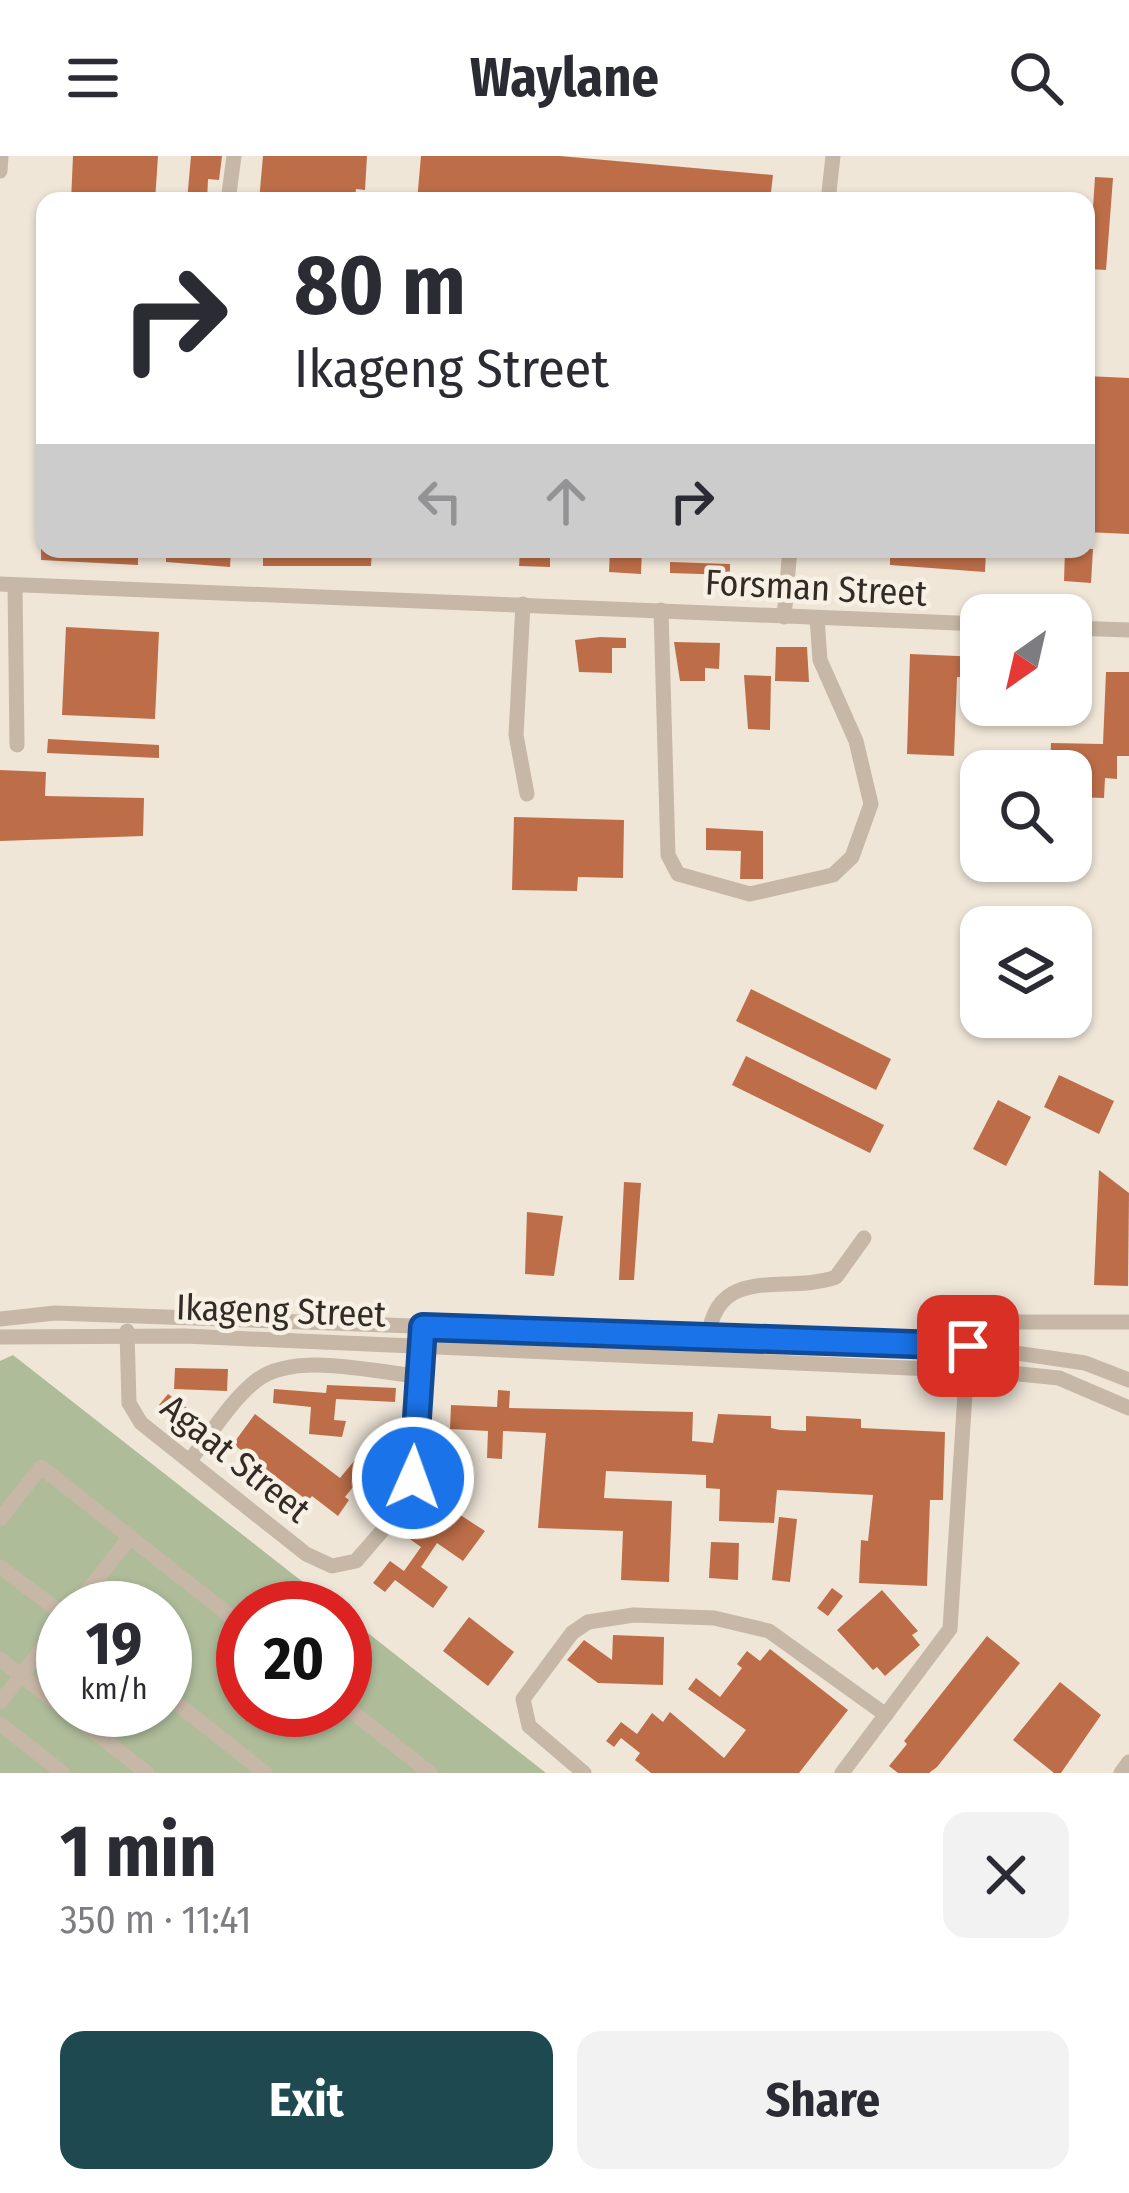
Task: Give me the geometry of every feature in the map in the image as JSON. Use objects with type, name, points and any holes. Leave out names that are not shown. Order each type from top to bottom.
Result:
[{"type":"street","points":[[0,172],[1,156]]},
{"type":"street","points":[[229,192],[234,156]]},
{"type":"street","points":[[828,192],[832,159]]},
{"type":"street","points":[[784,616],[789,558]]},
{"type":"street","points":[[8,584],[17,745]]},
{"type":"street","name":"Forsman Street","points":[[8,584],[960,623]]},
{"type":"street","points":[[523,604],[516,725],[527,794]]},
{"type":"street","points":[[661,610],[668,855],[678,874],[750,894],[832,875],[852,857],[872,804],[856,741],[820,660],[817,618]]},
{"type":"street","points":[[1092,629],[1129,630]]},
{"type":"street","points":[[707,1358],[707,1340],[735,1291],[752,1283],[836,1276],[864,1238]]},
{"type":"street","name":"Ikageng Street","points":[[0,1319],[55,1312],[707,1340],[968,1346],[1085,1364],[1129,1380]]},
{"type":"street","name":"Agaat Street","points":[[127,1316],[133,1412],[306,1553],[320,1562],[345,1565],[368,1551],[407,1502],[413,1478],[423,1327]]},
{"type":"street","points":[[842,1773],[939,1647],[954,1615],[968,1346],[982,1328],[1001,1322],[1129,1322]]},
{"type":"street","name":"Ikageng Street","points":[[0,1337],[421,1345],[967,1371],[1059,1378],[1129,1408]]},
{"type":"street","points":[[782,1342],[782,1362]]},
{"type":"street","points":[[190,1460],[253,1383],[274,1371],[309,1367],[417,1376]]},
{"type":"street","points":[[0,1519],[41,1467],[216,1605]]},
{"type":"street","points":[[95,1581],[130,1537]]},
{"type":"street","points":[[0,1567],[36,1596]]},
{"type":"street","points":[[584,1773],[529,1726],[523,1699],[572,1634],[608,1616],[753,1624],[788,1642],[886,1715]]},
{"type":"street","points":[[0,1702],[36,1655]]},
{"type":"street","points":[[0,1659],[36,1688]]},
{"type":"street","points":[[192,1715],[265,1773]]},
{"type":"street","points":[[0,1724],[63,1773]]},
{"type":"street","points":[[372,1727],[430,1773]]},
{"type":"street","points":[[100,1737],[147,1773]]},
{"type":"street","points":[[1120,1773],[1129,1762]]},
{"type":"green space","points":[[13,1355],[302,1581],[216,1581],[216,1737],[372,1737],[372,1636],[546,1773],[0,1773],[0,1361]]},
{"type":"building","points":[[73,156],[158,156],[156,192],[71,192]]},
{"type":"building","points":[[191,156],[222,156],[219,180],[208,179],[207,192],[188,192]]},
{"type":"building","points":[[263,156],[367,156],[365,190],[260,192]]},
{"type":"building","points":[[421,156],[560,156],[773,175],[771,192],[418,192]]},
{"type":"building","points":[[1095,177],[1113,178],[1106,270],[1095,269]]},
{"type":"building","points":[[1095,376],[1129,378],[1129,534],[1095,532]]},
{"type":"building","points":[[138,558],[138,565],[41,560]]},
{"type":"building","points":[[166,558],[230,558],[230,567],[166,562]]},
{"type":"building","points":[[263,558],[371,558],[371,566],[263,566]]},
{"type":"building","points":[[519,558],[550,558],[550,567],[519,566]]},
{"type":"building","points":[[610,558],[642,558],[641,574],[609,572]]},
{"type":"building","points":[[890,558],[986,558],[985,572],[890,565]]},
{"type":"building","points":[[1065,558],[1092,558],[1091,583],[1064,581]]},
{"type":"building","points":[[670,562],[730,564],[730,575],[670,573]]},
{"type":"building","points":[[66,627],[159,632],[155,719],[62,715]]},
{"type":"building","points":[[626,638],[626,648],[612,648],[612,673],[579,672],[575,640]]},
{"type":"building","points":[[674,642],[720,643],[719,669],[705,668],[705,681],[680,681]]},
{"type":"building","points":[[776,647],[807,647],[809,682],[775,681]]},
{"type":"building","points":[[910,654],[960,656],[954,756],[907,754]]},
{"type":"building","points":[[1106,672],[1129,672],[1129,756],[1117,756],[1117,779],[1105,778],[1104,798],[1092,798],[1092,750],[1051,750],[1051,743],[1103,744]]},
{"type":"building","points":[[744,675],[771,676],[770,730],[748,729]]},
{"type":"building","points":[[48,739],[159,745],[159,758],[47,753]]},
{"type":"building","points":[[0,770],[46,772],[45,796],[144,798],[143,836],[0,841]]},
{"type":"building","points":[[514,817],[624,820],[623,878],[578,877],[577,891],[512,890]]},
{"type":"building","points":[[706,828],[763,831],[763,879],[740,879],[741,851],[706,850]]},
{"type":"building","points":[[751,989],[891,1059],[876,1090],[736,1021]]},
{"type":"building","points":[[746,1056],[884,1125],[870,1153],[732,1085]]},
{"type":"building","points":[[1059,1075],[1114,1101],[1099,1134],[1044,1107]]},
{"type":"building","points":[[998,1100],[1031,1117],[1006,1166],[973,1149]]},
{"type":"building","points":[[1099,1170],[1129,1193],[1128,1286],[1094,1285]]},
{"type":"building","points":[[624,1182],[641,1183],[634,1280],[619,1280]]},
{"type":"building","points":[[527,1212],[563,1216],[554,1276],[525,1274]]},
{"type":"building","points":[[175,1368],[228,1369],[227,1391],[174,1389]]},
{"type":"building","points":[[327,1385],[396,1388],[395,1402],[336,1399],[334,1420],[346,1421],[342,1437],[309,1434],[311,1407],[273,1403],[274,1389],[326,1393]]},
{"type":"building","points":[[498,1390],[510,1391],[509,1408],[693,1412],[692,1441],[713,1443],[718,1414],[771,1416],[771,1428],[780,1430],[806,1431],[806,1416],[861,1419],[861,1428],[945,1432],[943,1500],[930,1500],[927,1586],[859,1583],[861,1540],[868,1541],[873,1495],[777,1490],[774,1523],[719,1521],[720,1489],[706,1488],[706,1475],[606,1471],[604,1498],[672,1501],[669,1582],[621,1580],[623,1531],[538,1528],[546,1433],[503,1431],[502,1459],[487,1458],[488,1431],[450,1429],[451,1405],[497,1407]]},
{"type":"building","points":[[168,1394],[198,1416],[189,1427],[159,1405]]},
{"type":"building","points":[[255,1414],[340,1478],[369,1443],[381,1452],[345,1497],[349,1500],[338,1516],[312,1496],[308,1501],[233,1444]]},
{"type":"building","points":[[434,1498],[485,1531],[463,1561],[437,1543],[421,1567],[448,1587],[433,1608],[395,1580],[385,1592],[373,1583],[390,1561],[404,1571],[421,1547],[407,1537]]},
{"type":"building","points":[[779,1517],[797,1519],[790,1582],[772,1580]]},
{"type":"building","points":[[711,1542],[739,1543],[738,1580],[709,1578]]},
{"type":"building","points":[[832,1588],[843,1596],[828,1616],[817,1608]]},
{"type":"building","points":[[882,1590],[918,1631],[912,1635],[920,1645],[885,1676],[877,1667],[873,1670],[837,1630]]},
{"type":"building","points":[[469,1617],[514,1652],[488,1686],[443,1651]]},
{"type":"building","points":[[613,1635],[664,1637],[663,1685],[598,1683],[567,1660],[584,1640],[612,1660]]},
{"type":"building","points":[[987,1636],[1020,1663],[937,1767],[929,1773],[898,1773],[889,1766],[907,1744],[904,1741]]},
{"type":"building","points":[[770,1649],[848,1710],[799,1773],[651,1773],[635,1760],[640,1753],[621,1738],[614,1747],[606,1741],[621,1722],[637,1734],[652,1713],[663,1722],[670,1712],[724,1758],[746,1730],[688,1689],[696,1678],[720,1697],[742,1668],[737,1664],[747,1651],[760,1661]]},
{"type":"building","points":[[1060,1682],[1101,1715],[1061,1773],[1054,1773],[1013,1740]]},
{"type":"route","points":[[413,1478],[423,1327],[968,1346]]}]
